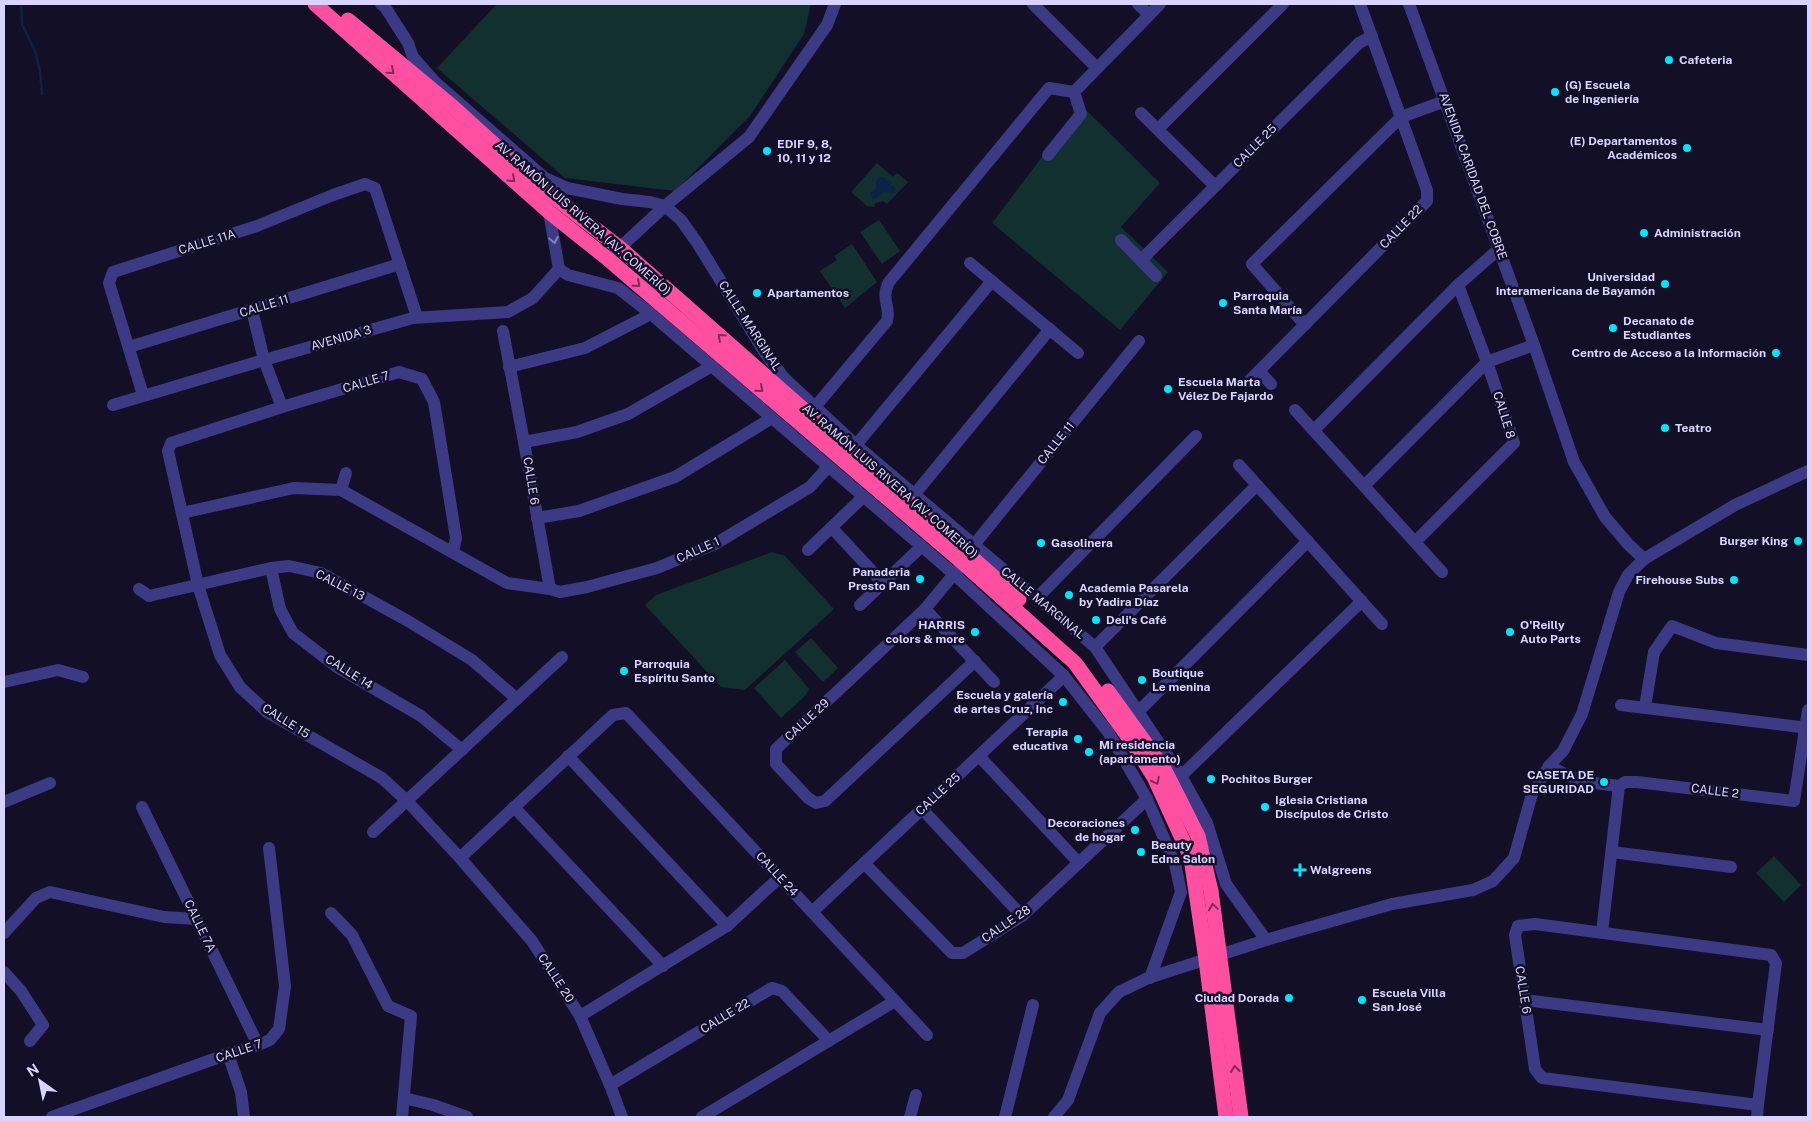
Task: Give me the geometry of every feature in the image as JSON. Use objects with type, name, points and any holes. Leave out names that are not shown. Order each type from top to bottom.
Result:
[{"type":"highway","name":"AV. RAMÓN LUIS RIVERA (AV. COMERÍO)","points":[[315,4],[548,212],[608,259],[1081,656],[1164,769],[1198,836],[1211,891],[1213,957],[1226,1117]]},
{"type":"highway","name":"AV. RAMÓN LUIS RIVERA (AV. COMERÍO)","points":[[330,4],[453,107],[541,188],[620,248],[965,559]]},
{"type":"highway","name":"AV. RAMÓN LUIS RIVERA (AV. COMERÍO)","points":[[1213,957],[1240,1117]]},
{"type":"street","points":[[381,4],[385,7],[408,43],[413,57],[435,82],[545,178],[567,188],[665,206]]},
{"type":"street","points":[[608,259],[665,206],[749,137],[827,25],[834,4]]},
{"type":"street","points":[[1033,4],[1097,68]]},
{"type":"street","points":[[1138,4],[1149,15]]},
{"type":"street","points":[[1074,92],[1160,4]]},
{"type":"street","points":[[1158,129],[1283,4]]},
{"type":"street","name":"CALLE 22","points":[[1271,384],[1254,375],[1306,325],[1427,201],[1427,190],[1360,4]]},
{"type":"street","name":"AVENIDA CARIDAD DEL COBRE","points":[[1409,4],[1534,345],[1574,462],[1604,516],[1644,559]]},
{"type":"street","name":"CALLE 25","points":[[1141,260],[1359,43],[1372,36]]},
{"type":"street","points":[[815,407],[886,324],[889,315],[884,294],[887,286],[911,254],[1049,88],[1074,92]]},
{"type":"street","points":[[1048,155],[1081,114],[1074,92]]},
{"type":"street","points":[[1306,325],[1252,264],[1401,118],[1445,101]]},
{"type":"street","points":[[1141,113],[1215,186]]},
{"type":"street","name":"CALLE 11A","points":[[129,347],[109,282],[113,272],[257,226],[365,184],[375,188],[400,264]]},
{"type":"street","name":"CALLE MARGINAL","points":[[665,206],[681,220],[698,244],[765,353],[784,378],[856,445],[914,495],[1108,732],[1147,799],[1175,864],[1181,892],[1150,978]]},
{"type":"street","points":[[548,212],[560,269]]},
{"type":"street","points":[[1121,240],[1156,276]]},
{"type":"street","points":[[1314,430],[1458,285],[1499,249]]},
{"type":"street","points":[[970,263],[1078,353]]},
{"type":"street","points":[[400,264],[417,318]]},
{"type":"street","name":"CALLE 11","points":[[129,347],[400,264]]},
{"type":"street","name":"CALLE MARGINAL","points":[[560,269],[568,275],[618,288],[652,314],[921,547],[965,559],[1037,598],[1095,647],[1181,776],[1207,823],[1226,884],[1266,940]]},
{"type":"street","name":"AVENIDA 3","points":[[113,405],[264,360],[417,318],[508,312],[533,298],[560,269]]},
{"type":"street","points":[[856,445],[992,281]]},
{"type":"street","name":"CALLE 8","points":[[1415,542],[1514,443],[1487,362],[1458,285]]},
{"type":"street","points":[[252,310],[264,360],[282,407]]},
{"type":"street","points":[[509,367],[586,348],[652,314]]},
{"type":"street","points":[[914,495],[1050,329]]},
{"type":"street","name":"CALLE 6","points":[[503,331],[550,589]]},
{"type":"street","name":"CALLE 11","points":[[965,559],[1139,341]]},
{"type":"street","points":[[1365,485],[1487,362],[1534,345]]},
{"type":"street","points":[[129,347],[144,395]]},
{"type":"street","points":[[524,442],[577,432],[628,414],[712,366]]},
{"type":"street","name":"CALLE 7","points":[[173,474],[168,452],[171,443],[398,372],[422,378],[434,402],[456,538],[453,552]]},
{"type":"street","points":[[1295,410],[1442,572]]},
{"type":"street","points":[[536,518],[579,510],[675,477],[772,418]]},
{"type":"street","points":[[1037,598],[1196,436]]},
{"type":"street","points":[[1239,464],[1382,624]]},
{"type":"street","name":"CALLE 1","points":[[550,589],[560,592],[588,587],[657,568],[715,544],[810,487],[828,468]]},
{"type":"street","points":[[1054,1117],[1068,1100],[1100,1013],[1119,992],[1150,978],[1266,940],[1392,904],[1473,890],[1492,881],[1514,858],[1532,794],[1549,766],[1563,751],[1582,714],[1619,592],[1628,575],[1644,559],[1735,505],[1808,471]]},
{"type":"street","points":[[341,490],[346,472]]},
{"type":"street","name":"CALLE 15","points":[[173,474],[198,585],[220,655],[240,687],[268,712],[382,778],[407,801],[460,858]]},
{"type":"street","points":[[1095,647],[1257,485]]},
{"type":"street","points":[[182,513],[294,488],[341,490],[507,584],[550,589]]},
{"type":"street","points":[[808,550],[863,497]]},
{"type":"street","points":[[832,528],[884,583]]},
{"type":"street","points":[[1138,711],[1308,541]]},
{"type":"street","points":[[860,605],[921,547]]},
{"type":"street","name":"CALLE 29","points":[[965,559],[925,609],[776,749],[776,764],[808,798],[816,803],[825,801],[975,661]]},
{"type":"street","name":"CALLE 13","points":[[139,589],[149,596],[271,568],[289,566],[321,572],[472,660],[516,699]]},
{"type":"street","name":"CALLE 14","points":[[271,568],[280,609],[293,633],[337,667],[421,716],[462,750]]},
{"type":"street","points":[[1181,776],[1362,601]]},
{"type":"street","points":[[925,609],[994,682]]},
{"type":"street","points":[[1645,707],[1654,652],[1672,626],[1716,643],[1808,655]]},
{"type":"street","points":[[373,832],[562,657]]},
{"type":"street","points":[[4,682],[58,670],[83,677]]},
{"type":"street","name":"CALLE 25","points":[[812,912],[1064,676]]},
{"type":"street","points":[[1621,705],[1807,727]]},
{"type":"street","name":"CALLE 2","points":[[1549,766],[1579,781],[1619,786],[1625,782],[1637,782],[1794,801],[1807,727],[1808,710]]},
{"type":"street","name":"CALLE 24","points":[[568,756],[614,715],[626,714],[927,1035]]},
{"type":"street","points":[[460,858],[568,756],[727,926]]},
{"type":"street","points":[[979,756],[1078,863]]},
{"type":"street","points":[[4,802],[50,783]]},
{"type":"street","points":[[1602,932],[1619,786]]},
{"type":"street","name":"CALLE 28","points":[[864,863],[952,953],[963,952],[1022,916],[1147,799]]},
{"type":"street","name":"CALLE 7A","points":[[142,807],[258,1045]]},
{"type":"street","points":[[514,807],[663,966]]},
{"type":"street","points":[[922,809],[1022,916]]},
{"type":"street","name":"CALLE 7","points":[[62,1116],[228,1054],[258,1045],[270,1040],[279,1029],[285,986],[269,848]]},
{"type":"street","points":[[1612,852],[1723,870]]},
{"type":"street","name":"CALLE 20","points":[[460,858],[532,941],[580,1016],[622,1117]]},
{"type":"street","points":[[580,1016],[727,926],[780,878]]},
{"type":"street","points":[[4,933],[36,898],[50,892],[164,917],[196,919]]},
{"type":"street","points":[[331,913],[352,935],[388,1006],[411,1016],[402,1117]]},
{"type":"street","name":"CALLE 6","points":[[1757,1111],[1542,1078],[1535,1069],[1514,935],[1518,926],[1535,924],[1771,955],[1776,963],[1768,1030]]},
{"type":"street","points":[[4,972],[21,991],[43,1025],[30,1040]]},
{"type":"street","name":"CALLE 22","points":[[610,1085],[772,988],[782,991],[829,1041]]},
{"type":"street","points":[[1524,1000],[1768,1030],[1757,1111]]},
{"type":"street","points":[[702,1117],[895,1001]]},
{"type":"street","points":[[1005,1117],[1032,1005]]},
{"type":"street","points":[[228,1054],[241,1092],[244,1117]]},
{"type":"street","points":[[910,1117],[916,1095]]},
{"type":"street","points":[[404,1098],[432,1105],[466,1117]]},
{"type":"green space","points":[[497,4],[811,4],[804,34],[750,116],[675,191],[565,178],[437,68]]},
{"type":"green space","points":[[1081,105],[1160,183],[1121,227],[1168,272],[1120,330],[992,223]]},
{"type":"green space","points":[[877,163],[893,177],[897,173],[908,182],[887,204],[883,201],[875,203],[874,207],[867,206],[851,192]]},
{"type":"green space","points":[[879,220],[900,251],[882,264],[860,232]]},
{"type":"green space","points":[[852,244],[877,282],[845,308],[820,271],[837,260],[834,256]]},
{"type":"green space","points":[[772,552],[785,556],[834,609],[745,690],[721,687],[645,605],[656,595]]},
{"type":"green space","points":[[811,638],[838,668],[823,682],[795,652]]},
{"type":"green space","points":[[785,660],[809,689],[806,695],[781,718],[754,688]]},
{"type":"green space","points":[[1774,856],[1801,885],[1784,902],[1756,873]]},
{"type":"water","points":[[880,177],[884,177],[887,181],[890,180],[892,183],[890,185],[895,187],[896,190],[894,193],[883,192],[873,199],[870,193],[876,188],[876,181]]},
{"type":"waterway","points":[[21,4],[22,24],[35,51],[40,71],[42,94]]},
{"type":"place","name":"Cafeteria","points":[[1669,60]]},
{"type":"place","name":"(G) Escuela de Ingeniería","points":[[1555,92]]},
{"type":"place","name":"(E) Departamentos Académicos","points":[[1687,148]]},
{"type":"place","name":"EDIF 9, 8, 10, 11 y 12","points":[[767,151]]},
{"type":"place","name":"Administración","points":[[1644,233]]},
{"type":"place","name":"Universidad Interamericana de Bayamón","points":[[1665,284]]},
{"type":"place","name":"Apartamentos","points":[[757,293]]},
{"type":"place","name":"Parroquia Santa María","points":[[1223,303]]},
{"type":"place","name":"Decanato de Estudiantes","points":[[1613,328]]},
{"type":"place","name":"Centro de Acceso a la Información","points":[[1776,353]]},
{"type":"place","name":"Escuela Marta Vélez De Fajardo","points":[[1168,389]]},
{"type":"place","name":"Teatro","points":[[1665,428]]},
{"type":"place","name":"Burger King","points":[[1798,541]]},
{"type":"place","name":"Gasolinera","points":[[1041,543]]},
{"type":"place","name":"Panaderia Presto Pan","points":[[920,579]]},
{"type":"place","name":"Firehouse Subs","points":[[1734,580]]},
{"type":"place","name":"Academia Pasarela by Yadira Díaz","points":[[1069,595]]},
{"type":"place","name":"Deli's Café","points":[[1096,620]]},
{"type":"place","name":"HARRIS colors & more","points":[[975,632]]},
{"type":"place","name":"O'Reilly Auto Parts","points":[[1510,632]]},
{"type":"place","name":"Parroquia Espíritu Santo","points":[[624,671]]},
{"type":"place","name":"Boutique Le menina","points":[[1142,680]]},
{"type":"place","name":"Escuela y galería de artes Cruz, Inc","points":[[1063,702]]},
{"type":"place","name":"Terapia educativa","points":[[1078,739]]},
{"type":"place","name":"Mi residencia (apartamento)","points":[[1089,752]]},
{"type":"place","name":"Pochitos Burger","points":[[1211,779]]},
{"type":"place","name":"CASETA DE SEGURIDAD","points":[[1604,782]]},
{"type":"place","name":"Iglesia Cristiana Discípulos de Cristo","points":[[1265,807]]},
{"type":"place","name":"Decoraciones de hogar","points":[[1135,830]]},
{"type":"place","name":"Beauty Edna Salon","points":[[1141,852]]},
{"type":"place","name":"Walgreens","points":[[1300,870]]},
{"type":"place","name":"Ciudad Dorada","points":[[1289,998]]},
{"type":"place","name":"Escuela Villa San José","points":[[1362,1000]]}]
